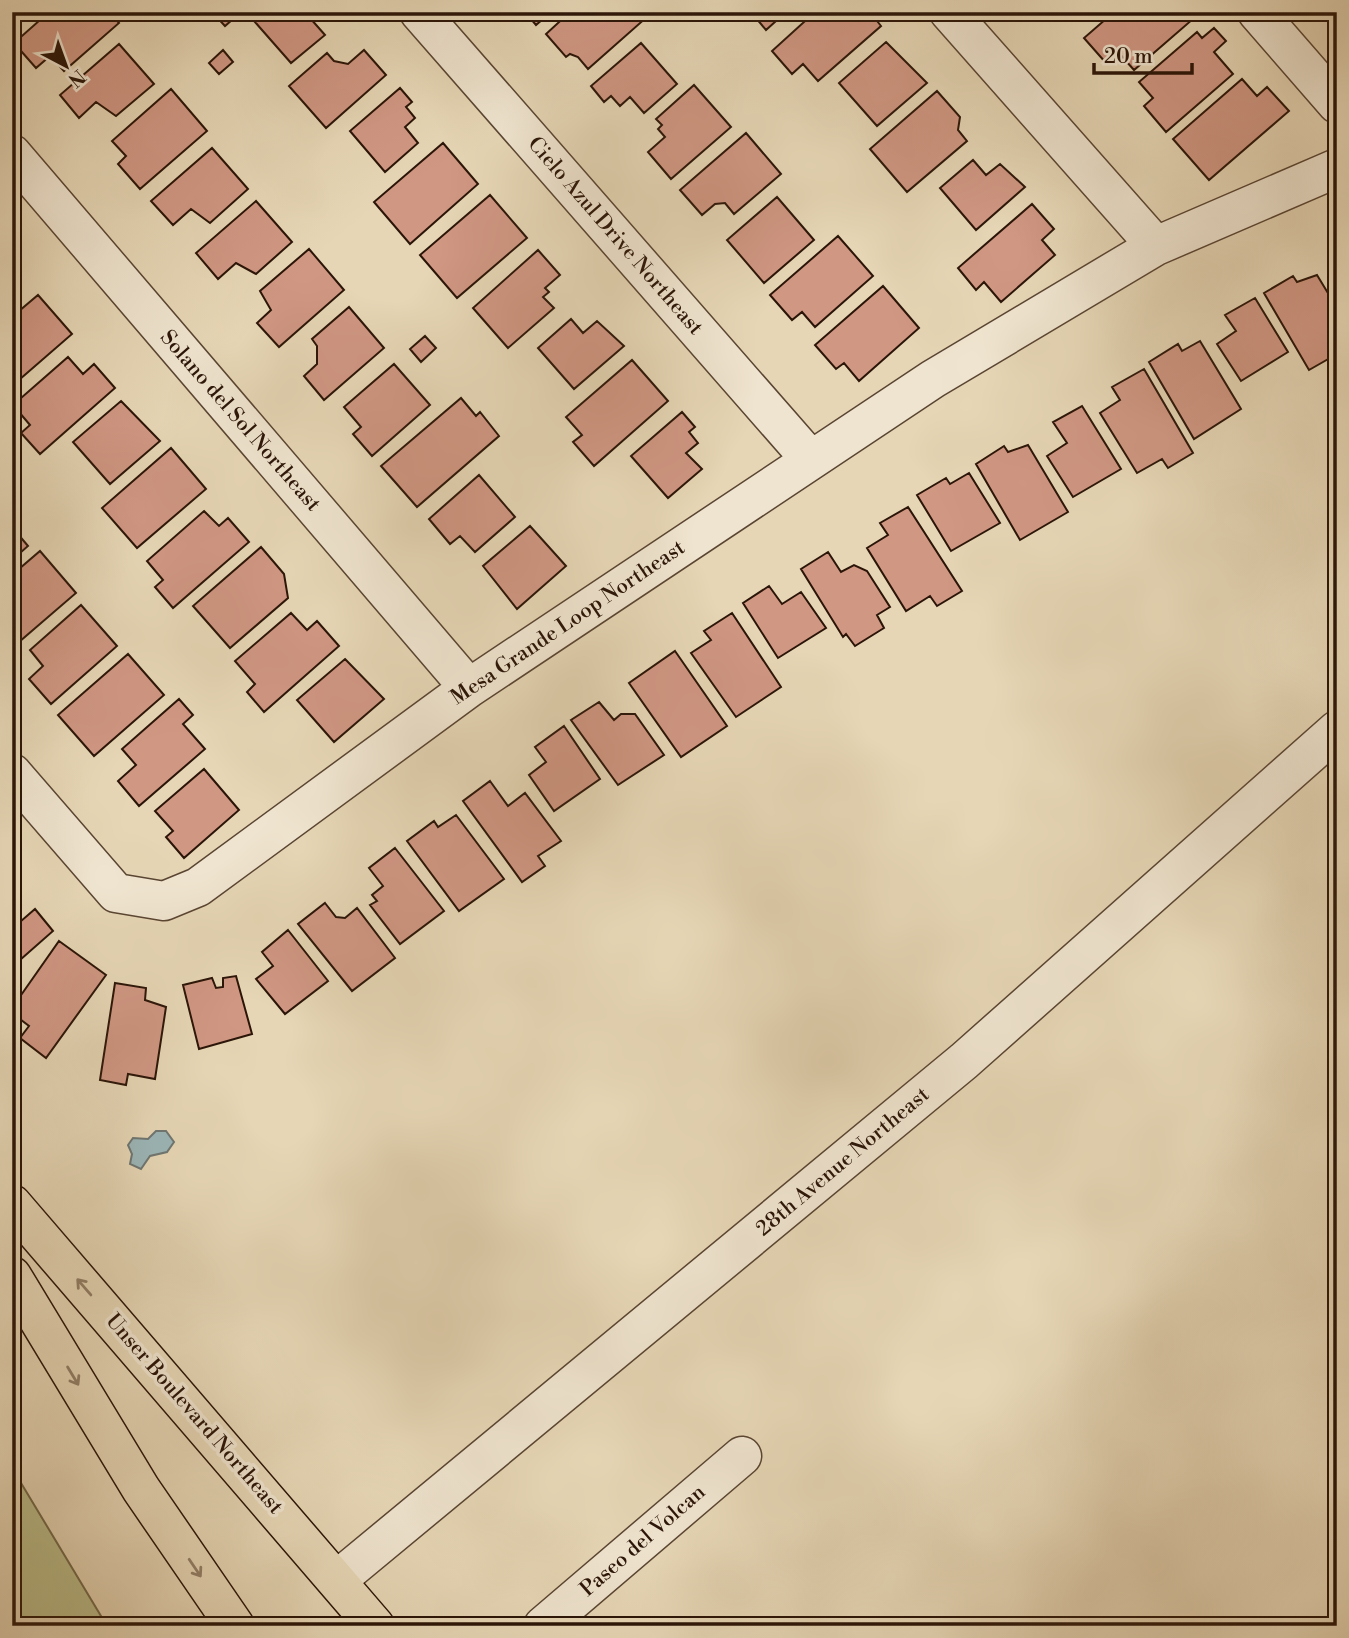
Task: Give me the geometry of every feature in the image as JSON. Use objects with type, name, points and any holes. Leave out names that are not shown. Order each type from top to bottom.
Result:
[{"type":"main road","name":"Unser Boulevard Northeast","points":[[12,1204],[375,1626]]},
{"type":"main road","points":[[12,1276],[141,1489],[234,1626]]},
{"type":"street","name":"Cielo Azul Drive Northeast","points":[[419,12],[811,460]]},
{"type":"street","points":[[949,12],[1156,246]]},
{"type":"street","points":[[1257,12],[1337,104]]},
{"type":"street","name":"Solano del Sol Northeast","points":[[12,154],[469,688]]},
{"type":"street","name":"Mesa Grande Loop Northeast","points":[[12,773],[116,893],[164,901],[198,887],[469,688],[933,379],[1156,246],[1337,168]]},
{"type":"street","name":"28th Avenue Northeast","points":[[337,1580],[964,1061],[1337,730]]},
{"type":"street","name":"Paseo del Volcan","points":[[543,1626],[742,1456]]},
{"type":"green space","points":[[12,1468],[107,1626],[12,1626]]},
{"type":"water","points":[[156,1131],[166,1131],[174,1142],[167,1152],[150,1156],[141,1169],[130,1164],[132,1154],[128,1145],[133,1138],[148,1139]]},
{"type":"building","points":[[12,12],[29,12],[12,27]]},
{"type":"building","points":[[49,12],[110,12],[119,23],[64,71],[50,56],[36,68],[14,43]]},
{"type":"building","points":[[212,12],[241,12],[225,26]]},
{"type":"building","points":[[266,12],[317,12],[310,18],[325,35],[291,63],[255,22]]},
{"type":"building","points":[[525,12],[551,12],[536,25]]},
{"type":"building","points":[[570,12],[643,12],[647,17],[588,69],[578,57],[570,54],[566,57],[546,34]]},
{"type":"building","points":[[751,12],[786,12],[766,30]]},
{"type":"building","points":[[815,12],[870,12],[881,26],[818,81],[803,64],[792,74],[772,51]]},
{"type":"building","points":[[1114,12],[1187,12],[1193,19],[1134,70],[1118,52],[1106,63],[1084,38]]},
{"type":"building","points":[[1214,28],[1226,41],[1214,52],[1233,74],[1166,132],[1144,106],[1153,98],[1139,82],[1197,32],[1202,38]]},
{"type":"building","points":[[886,42],[927,83],[877,126],[839,83]]},
{"type":"building","points":[[641,43],[677,84],[644,113],[630,97],[620,106],[611,96],[604,102],[591,86]]},
{"type":"building","points":[[119,44],[154,84],[116,116],[96,102],[79,118],[60,95]]},
{"type":"building","points":[[223,50],[233,62],[219,74],[209,63]]},
{"type":"building","points":[[364,50],[386,75],[326,128],[289,86],[327,53],[334,61],[348,64]]},
{"type":"building","points":[[1242,79],[1257,96],[1267,87],[1289,111],[1209,180],[1173,139]]},
{"type":"building","points":[[694,85],[731,127],[671,179],[648,152],[665,137],[658,129],[662,125],[656,119]]},
{"type":"building","points":[[400,88],[412,102],[406,107],[415,118],[405,127],[418,143],[385,172],[350,131]]},
{"type":"building","points":[[171,89],[207,131],[140,189],[118,164],[126,156],[112,141]]},
{"type":"building","points":[[937,91],[960,117],[958,130],[967,141],[907,192],[870,149]]},
{"type":"building","points":[[746,133],[781,174],[734,214],[725,203],[715,204],[702,215],[680,190]]},
{"type":"building","points":[[443,143],[478,184],[410,244],[374,202]]},
{"type":"building","points":[[212,148],[248,189],[210,223],[191,209],[173,225],[151,201]]},
{"type":"building","points":[[973,160],[986,175],[1000,164],[1025,187],[976,230],[940,188]]},
{"type":"building","points":[[490,195],[527,238],[457,298],[420,255]]},
{"type":"building","points":[[777,197],[814,240],[764,283],[727,240]]},
{"type":"building","points":[[256,201],[292,242],[256,274],[236,263],[218,279],[196,253]]},
{"type":"building","points":[[1032,204],[1054,229],[1042,240],[1055,255],[1001,302],[984,282],[976,290],[958,268]]},
{"type":"building","points":[[838,236],[873,276],[815,327],[802,312],[792,320],[770,295]]},
{"type":"building","points":[[309,249],[344,290],[279,347],[257,323],[271,310],[260,291]]},
{"type":"building","points":[[538,250],[560,275],[545,288],[549,292],[543,297],[554,308],[508,348],[473,308]]},
{"type":"building","points":[[1317,275],[1337,308],[1337,354],[1309,370],[1264,293],[1293,276],[1297,282]]},
{"type":"building","points":[[883,286],[919,328],[859,381],[844,363],[836,369],[815,345]]},
{"type":"building","points":[[38,295],[72,334],[12,386],[12,317]]},
{"type":"building","points":[[1255,298],[1288,352],[1241,381],[1217,344],[1236,331],[1225,315]]},
{"type":"building","points":[[349,307],[384,348],[324,400],[304,376],[317,364],[317,346],[312,339]]},
{"type":"building","points":[[571,319],[583,333],[597,321],[624,346],[574,389],[538,348]]},
{"type":"building","points":[[425,336],[436,348],[421,362],[410,349]]},
{"type":"building","points":[[1200,341],[1241,409],[1194,439],[1149,362],[1178,344],[1182,351]]},
{"type":"building","points":[[68,357],[83,374],[94,364],[115,388],[40,454],[21,433],[30,425],[13,405]]},
{"type":"building","points":[[632,360],[668,401],[594,466],[573,442],[582,435],[566,417]]},
{"type":"building","points":[[394,364],[430,405],[372,456],[353,434],[361,427],[344,407]]},
{"type":"building","points":[[1144,369],[1193,453],[1168,468],[1162,459],[1137,473],[1100,413],[1120,400],[1112,387]]},
{"type":"building","points":[[461,398],[476,416],[480,412],[499,436],[417,507],[381,466]]},
{"type":"building","points":[[121,401],[160,441],[110,484],[73,442]]},
{"type":"building","points":[[1082,406],[1121,469],[1073,497],[1047,456],[1067,443],[1053,422]]},
{"type":"building","points":[[682,412],[695,427],[689,432],[698,443],[686,453],[702,469],[668,498],[631,456]]},
{"type":"building","points":[[1028,445],[1068,512],[1020,540],[976,464],[1004,446],[1008,452]]},
{"type":"building","points":[[171,448],[206,489],[137,548],[102,508]]},
{"type":"building","points":[[969,473],[1000,523],[951,551],[917,495],[946,478],[950,484]]},
{"type":"building","points":[[479,475],[515,517],[475,552],[460,536],[450,544],[429,519]]},
{"type":"building","points":[[908,507],[962,591],[937,606],[930,596],[906,611],[867,548],[888,535],[880,523]]},
{"type":"building","points":[[204,511],[219,526],[228,518],[249,542],[173,608],[155,587],[163,580],[147,561]]},
{"type":"building","points":[[530,526],[566,566],[517,609],[483,566]]},
{"type":"building","points":[[12,527],[28,546],[12,560]]},
{"type":"building","points":[[261,547],[284,574],[288,598],[230,648],[193,606]]},
{"type":"building","points":[[40,551],[76,593],[12,648],[12,575]]},
{"type":"building","points":[[828,552],[841,572],[854,565],[867,571],[890,607],[877,615],[884,628],[855,646],[846,634],[843,637],[801,569]]},
{"type":"building","points":[[769,586],[782,604],[801,592],[826,628],[778,658],[743,603]]},
{"type":"building","points":[[81,605],[117,646],[51,704],[29,679],[43,666],[30,650]]},
{"type":"building","points":[[291,613],[307,630],[317,621],[339,646],[264,712],[247,692],[255,684],[235,661]]},
{"type":"building","points":[[732,613],[781,687],[736,717],[691,653],[711,640],[704,631]]},
{"type":"building","points":[[675,651],[727,726],[681,757],[629,683]]},
{"type":"building","points":[[128,654],[164,695],[94,756],[58,715]]},
{"type":"building","points":[[345,659],[384,699],[334,742],[297,700]]},
{"type":"building","points":[[179,699],[193,715],[183,724],[205,749],[139,806],[118,781],[136,765],[122,749]]},
{"type":"building","points":[[599,702],[614,720],[621,714],[635,714],[664,755],[618,785],[571,720]]},
{"type":"building","points":[[564,726],[600,779],[554,811],[529,775],[546,762],[535,747]]},
{"type":"building","points":[[204,769],[239,810],[184,858],[166,837],[173,831],[155,811]]},
{"type":"building","points":[[490,781],[508,806],[525,793],[561,841],[538,856],[545,866],[522,882],[463,801]]},
{"type":"building","points":[[456,815],[504,879],[459,911],[407,841],[434,821],[438,827]]},
{"type":"building","points":[[395,848],[444,911],[400,944],[370,905],[377,901],[372,895],[383,886],[369,868]]},
{"type":"building","points":[[325,903],[336,917],[345,918],[357,908],[395,958],[352,991],[298,924]]},
{"type":"building","points":[[35,909],[53,931],[12,967],[12,914],[20,922]]},
{"type":"building","points":[[288,930],[328,981],[285,1014],[256,979],[273,966],[262,952]]},
{"type":"building","points":[[59,941],[106,975],[46,1058],[20,1038],[29,1026],[12,1013],[12,1008]]},
{"type":"building","points":[[236,976],[252,1034],[199,1049],[183,985],[212,978],[216,988],[223,987],[223,978]]},
{"type":"building","points":[[115,983],[146,988],[145,1000],[166,1007],[155,1079],[128,1074],[126,1085],[100,1080]]}]
